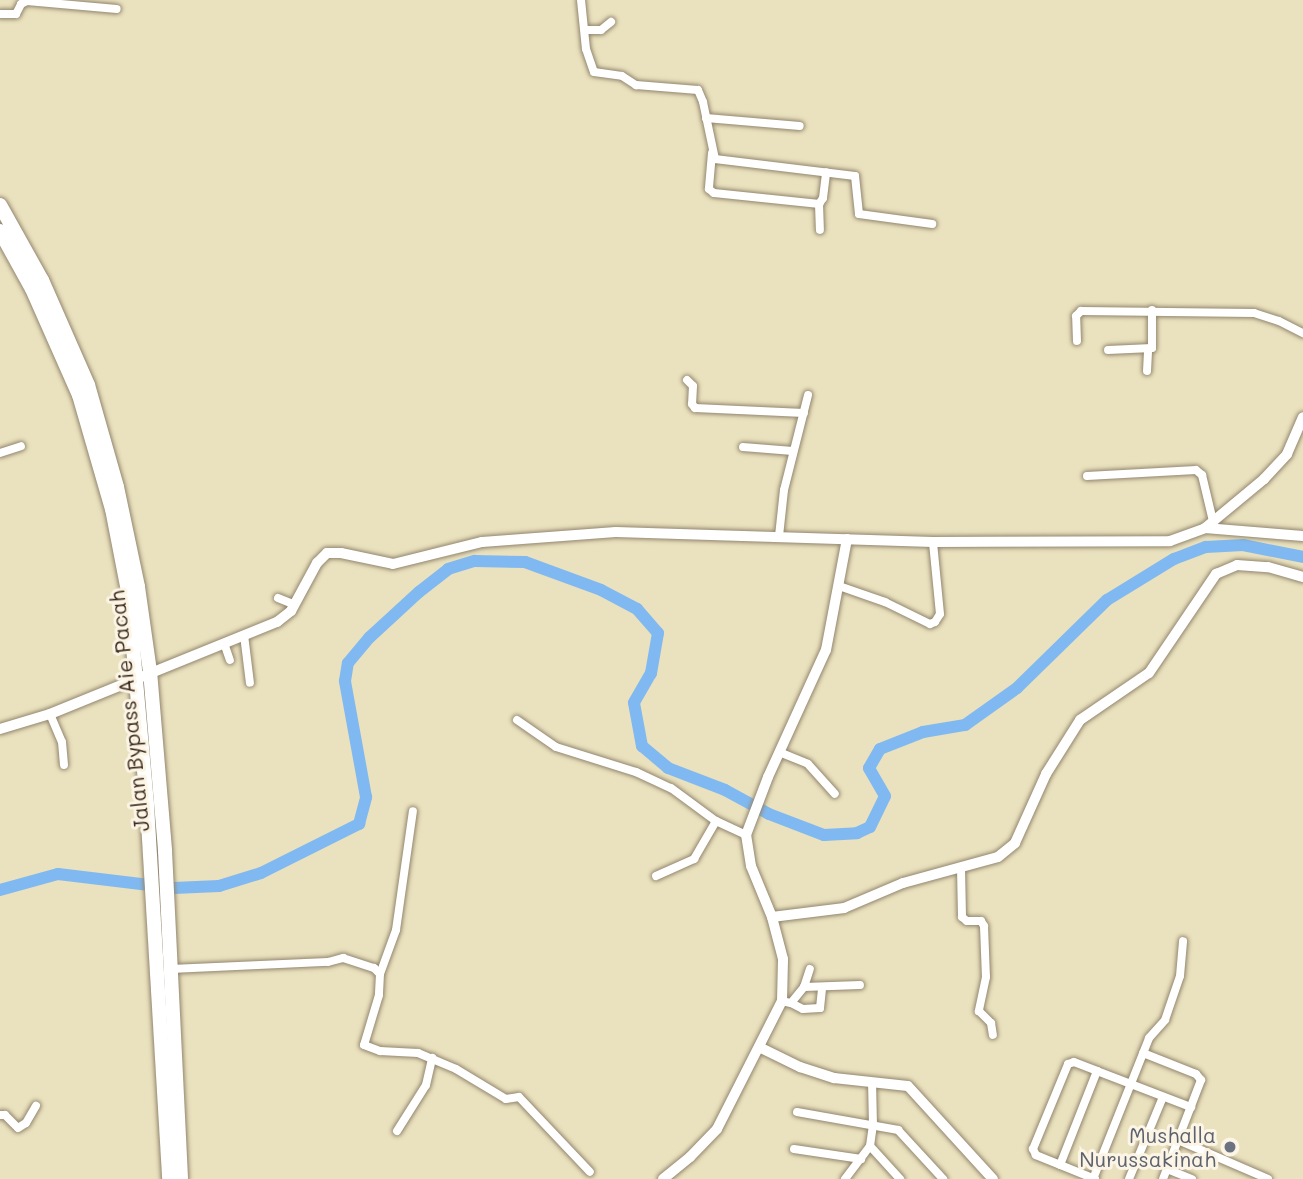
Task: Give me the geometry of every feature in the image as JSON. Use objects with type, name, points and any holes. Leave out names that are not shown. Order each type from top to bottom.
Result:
[{"type":"highway","name":"Jalan Bypass Aie Pacah","points":[[2,210],[37,272],[66,334],[98,417],[129,539],[144,673],[157,852]]},
{"type":"highway","name":"Jalan Bypass Aie Pacah","points":[[0,231],[43,310],[71,373],[88,423],[112,509],[144,673]]},
{"type":"highway","points":[[157,852],[169,915],[181,1179]]},
{"type":"highway","points":[[157,852],[153,917],[169,1179]]},
{"type":"street","points":[[581,0],[586,49],[594,72],[622,76],[636,85],[698,90],[712,153],[709,189],[712,193],[819,204]]},
{"type":"street","points":[[0,14],[16,14],[21,4],[27,1],[117,9]]},
{"type":"street","points":[[584,30],[601,30],[611,22]]},
{"type":"street","points":[[706,118],[800,126]]},
{"type":"street","points":[[712,153],[717,160],[855,176],[859,214],[932,224]]},
{"type":"street","points":[[820,230],[819,204],[823,198],[826,172]]},
{"type":"street","points":[[1108,350],[1153,347],[1152,310]]},
{"type":"street","points":[[1077,341],[1076,316],[1079,311],[1254,313],[1303,333]]},
{"type":"street","points":[[1147,371],[1148,349]]},
{"type":"street","points":[[687,380],[693,386],[692,404],[695,408],[804,413]]},
{"type":"street","points":[[779,536],[793,451],[808,395]]},
{"type":"street","points":[[0,729],[50,713],[144,673],[277,622],[295,605],[317,563],[333,552],[393,565],[482,542],[525,536],[639,532],[933,542],[1170,541],[1209,525],[1283,460],[1303,417]]},
{"type":"street","points":[[0,453],[21,446]]},
{"type":"street","points":[[744,447],[793,451]]},
{"type":"street","points":[[1087,476],[1196,470],[1202,475],[1209,525]]},
{"type":"street","points":[[1209,525],[1303,536]]},
{"type":"street","points":[[786,1002],[784,969],[772,917],[751,866],[746,835],[768,777],[826,650],[848,539]]},
{"type":"street","points":[[839,586],[885,602],[930,624],[935,622],[940,614],[933,542]]},
{"type":"street","points":[[772,917],[844,908],[903,883],[998,857],[1015,843],[1046,774],[1074,728],[1093,709],[1149,673],[1220,571],[1232,566],[1257,566],[1303,577]]},
{"type":"street","points":[[278,598],[295,605]]},
{"type":"street","points":[[244,635],[250,683]]},
{"type":"street","points":[[224,643],[230,660]]},
{"type":"street","points":[[50,713],[62,742],[64,765]]},
{"type":"street","points":[[517,720],[556,747],[636,772],[671,788],[716,821],[746,835]]},
{"type":"street","points":[[779,752],[808,764],[835,794]]},
{"type":"street","points":[[413,811],[396,930],[380,974],[377,1009],[364,1045],[372,1050],[418,1053],[503,1097],[519,1097],[590,1172]]},
{"type":"street","points":[[656,876],[693,860],[716,821]]},
{"type":"street","points":[[961,868],[962,917],[967,921],[981,921],[984,926],[986,977],[979,1011],[991,1023],[993,1035]]},
{"type":"street","points":[[1183,941],[1179,982],[1165,1020],[1149,1038],[1130,1084],[1094,1179],[1036,1154],[1033,1149],[1065,1069],[1074,1062],[1097,1071],[1130,1084],[1163,1097],[1191,1107]]},
{"type":"street","points":[[171,969],[328,962],[344,958],[374,968],[380,974]]},
{"type":"street","points":[[663,1179],[691,1157],[717,1129],[786,1002],[804,988],[810,969]]},
{"type":"street","points":[[804,988],[860,985]]},
{"type":"street","points":[[786,1002],[803,1009],[820,1008],[822,988]]},
{"type":"street","points":[[760,1047],[816,1074],[908,1086],[993,1179]]},
{"type":"street","points":[[1143,1053],[1199,1076],[1201,1084],[1163,1179]]},
{"type":"street","points":[[397,1131],[426,1085],[432,1058]]},
{"type":"street","points":[[1060,1165],[1097,1071]]},
{"type":"street","points":[[850,1177],[870,1146],[873,1125],[872,1082]]},
{"type":"street","points":[[1129,1179],[1163,1097]]},
{"type":"street","points":[[0,1115],[5,1115],[18,1128],[26,1123],[36,1106]]},
{"type":"street","points":[[797,1112],[873,1125],[902,1134],[943,1179]]},
{"type":"street","points":[[1178,1140],[1268,1179]]},
{"type":"street","points":[[870,1146],[900,1179]]},
{"type":"street","points":[[794,1149],[861,1159]]},
{"type":"street","points":[[1167,1169],[1192,1179]]},
{"type":"waterway","points":[[0,890],[58,874],[174,888],[219,886],[261,873],[359,824],[366,797],[345,681],[348,663],[370,637],[419,592],[448,569],[475,561],[525,562],[601,590],[637,609],[658,633],[651,673],[634,703],[642,746],[668,768],[725,790],[769,814],[824,835],[857,833],[870,827],[885,796],[869,768],[880,749],[923,732],[965,725],[1017,688],[1107,600],[1174,559],[1206,547],[1243,545],[1303,557]]},
{"type":"place","name":"Mushalla Nurussakinah","points":[[1230,1147]]}]
